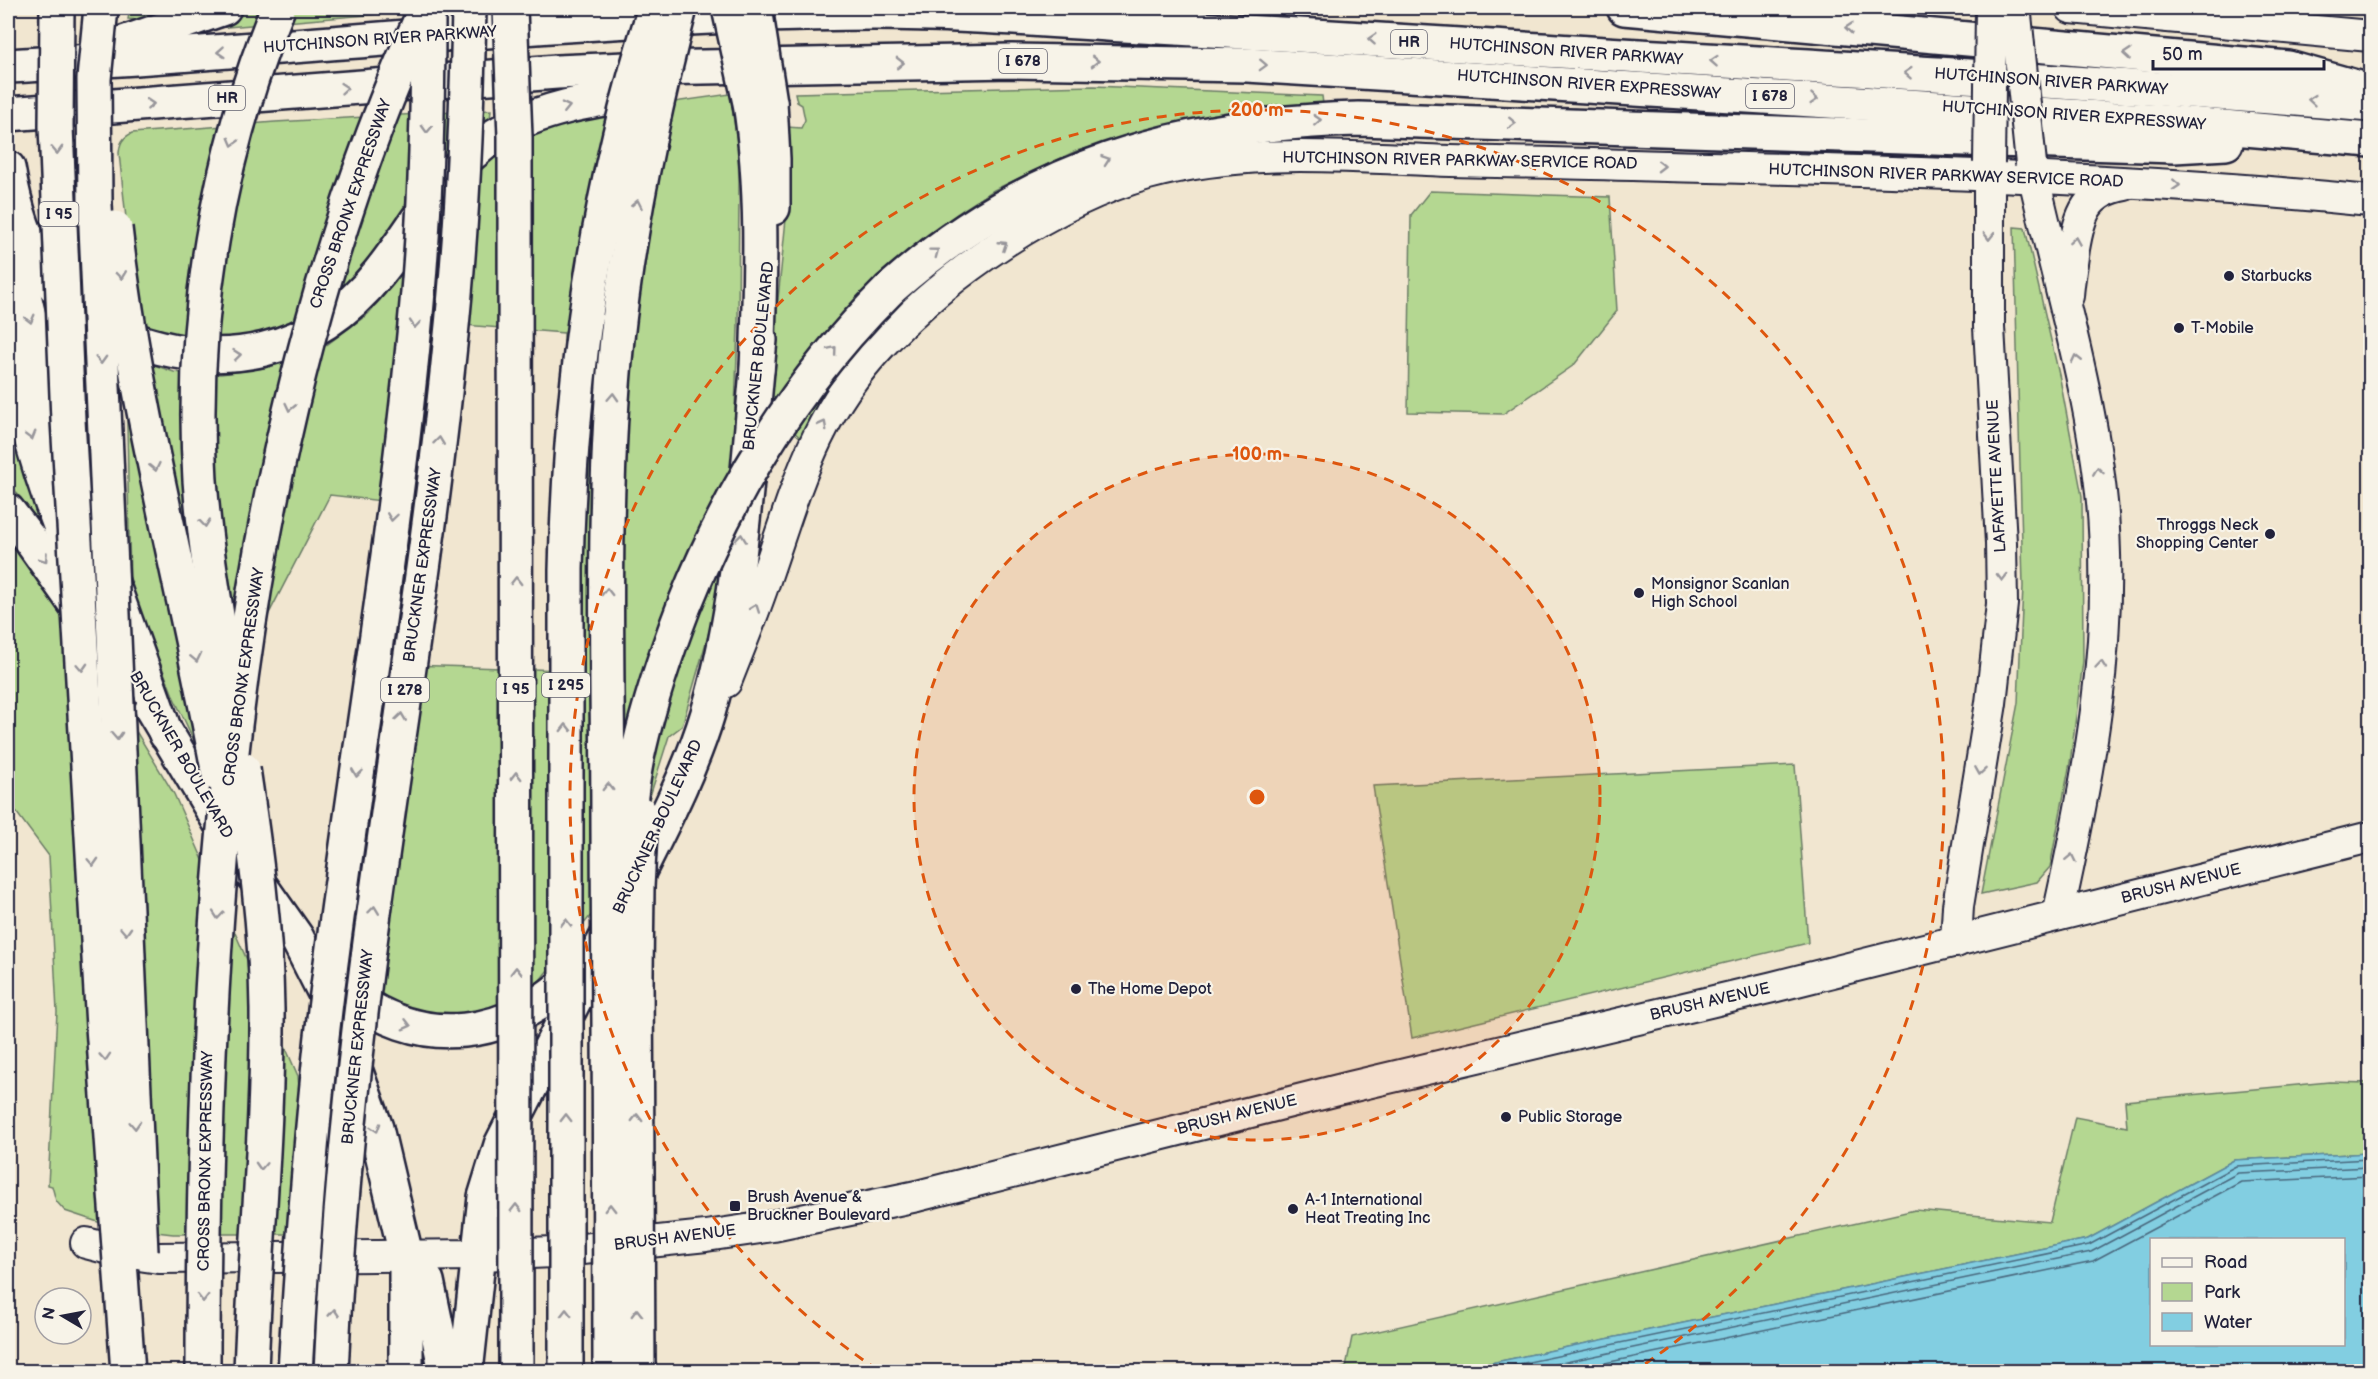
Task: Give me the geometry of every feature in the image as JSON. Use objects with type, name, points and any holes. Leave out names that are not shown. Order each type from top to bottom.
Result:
[{"type":"main road","name":"I 95","points":[[57,8],[56,126],[67,409],[102,1015],[128,1371]]},
{"type":"main road","points":[[102,8],[108,158],[124,301],[139,390],[210,721],[244,916],[257,1007],[263,1127]]},
{"type":"main road","points":[[102,8],[94,79],[95,204],[147,1371]]},
{"type":"main road","points":[[64,63],[224,8]]},
{"type":"main road","points":[[251,1371],[267,1019],[261,903],[250,817],[208,555],[201,482],[198,396],[205,289],[221,194],[245,100],[279,8]]},
{"type":"main road","name":"CROSS BRONX EXPRESSWAY","points":[[203,1371],[204,1180],[213,978],[233,744],[256,582],[289,410],[334,246],[390,90],[427,8]]},
{"type":"main road","name":"I 278","points":[[295,1371],[305,1216],[326,1007],[399,467],[415,331],[427,134],[427,8]]},
{"type":"main road","name":"BRUCKNER EXPRESSWAY","points":[[331,1371],[344,1183],[359,1026],[430,516],[450,346],[463,178],[469,8]]},
{"type":"main road","name":"I 95","points":[[510,8],[516,148],[516,1371]]},
{"type":"main road","name":"I 295","points":[[566,1371],[566,570],[571,442],[586,314],[602,220],[628,103],[655,8]]},
{"type":"main road","points":[[610,1371],[607,592],[613,392],[621,301],[634,216],[680,8]]},
{"type":"main road","points":[[729,8],[760,103]]},
{"type":"main road","points":[[755,8],[760,103]]},
{"type":"main road","points":[[1624,8],[2288,68],[2370,91]]},
{"type":"main road","name":"HUTCHINSON RIVER PARKWAY","points":[[8,66],[622,23],[815,14],[929,14],[2159,89],[2370,105]]},
{"type":"main road","name":"HUTCHINSON RIVER EXPRESSWAY","points":[[842,64],[1054,61],[1331,68],[2166,122],[2370,140]]},
{"type":"main road","points":[[8,168],[22,223],[34,255],[49,280],[78,312],[120,335],[165,350],[205,356],[246,354],[278,345],[314,329],[348,304],[378,274],[425,206],[452,174],[483,145],[522,121],[554,110],[610,98],[842,64]]},
{"type":"main road","name":"HR","points":[[8,114],[511,75],[648,68],[842,64]]},
{"type":"main road","name":"BRUCKNER BOULEVARD","points":[[466,1371],[485,1197],[501,1145],[613,924],[692,759],[714,693],[730,613],[743,516],[757,370],[759,195],[756,150],[760,103]]},
{"type":"main road","points":[[609,1014],[621,869],[638,752],[655,688],[680,619],[707,551],[732,500],[778,422],[842,339],[890,290],[932,254],[967,229],[1035,189],[1113,157],[1194,136],[1276,123],[1316,120],[1391,119],[2174,146],[2334,136]]},
{"type":"main road","points":[[8,178],[16,255],[37,347],[81,491],[165,734]]},
{"type":"main road","name":"BRUCKNER BOULEVARD","points":[[8,338],[31,436],[62,530],[86,585],[165,734],[243,861],[297,938],[335,1013],[376,1128],[406,1255],[406,1371]]},
{"type":"main road","points":[[8,512],[32,540],[165,734]]},
{"type":"main road","points":[[638,1371],[636,974],[638,864],[642,803],[651,740],[665,671],[680,619]]},
{"type":"main road","points":[[297,938],[314,960],[343,988],[390,1020],[421,1029],[471,1030],[505,1022],[551,995],[585,963],[613,924]]},
{"type":"main road","points":[[406,1255],[427,1281],[446,1371]]},
{"type":"street","points":[[2070,8],[2120,10],[2370,36]]},
{"type":"street","name":"LAFAYETTE AVENUE","points":[[1956,942],[1958,906],[1996,669],[2002,604],[2001,543],[1989,327],[1989,170],[2003,10]]},
{"type":"street","name":"LAFAYETTE AVENUE","points":[[2003,10],[2032,172],[2089,416],[2104,530],[2101,667],[2088,774],[2058,915]]},
{"type":"street","name":"HUTCHINSON RIVER PARKWAY SERVICE ROAD","points":[[692,759],[750,622],[810,451],[842,393],[886,340],[953,280],[1034,225],[1099,191],[1153,173],[1228,161],[1301,155],[1826,170],[1989,170],[2370,201]]},
{"type":"street","points":[[2067,320],[2073,261],[2082,213],[2098,194],[2111,187],[2133,183]]},
{"type":"street","name":"BRUSH AVENUE","points":[[86,1243],[125,1253],[159,1258],[479,1255],[554,1252],[706,1236],[774,1226],[917,1196],[1350,1087],[1956,942],[2370,837]]},
{"type":"green space","points":[[130,8],[202,8],[140,20],[128,19]]},
{"type":"green space","points":[[245,8],[449,8],[203,29],[216,20]]},
{"type":"green space","points":[[1094,86],[1322,96],[1323,104],[1210,118],[1076,151],[994,190],[928,234],[878,276],[903,304],[817,407],[801,438],[767,409],[787,209],[787,127],[801,128],[805,120],[802,105],[797,102],[795,93]]},
{"type":"green space","points":[[730,94],[738,149],[739,183],[738,326],[733,464],[724,563],[711,625],[682,726],[669,736],[627,869],[537,984],[482,1015],[402,1012],[347,973],[380,664],[562,670],[564,333],[439,323],[417,505],[330,495],[208,732],[235,828],[174,698],[130,586],[126,372],[140,360],[174,372],[221,374],[265,368],[308,355],[325,346],[368,314],[393,284],[430,228],[466,181],[491,159],[523,137],[582,115]]},
{"type":"green space","points":[[491,110],[490,120],[362,269],[323,303],[293,321],[260,333],[244,336],[196,337],[149,331],[136,311],[119,153],[122,141],[132,133],[275,122]]},
{"type":"green space","points":[[1430,191],[1610,197],[1617,311],[1574,365],[1503,414],[1408,412],[1411,215]]},
{"type":"green space","points":[[2014,227],[2025,228],[2060,379],[2082,496],[2083,661],[2070,763],[2050,867],[2037,882],[1981,894],[2018,703],[2023,586]]},
{"type":"green space","points":[[8,414],[41,524],[8,482]]},
{"type":"green space","points":[[8,531],[27,551],[174,794],[298,1076],[312,1234],[173,1234],[113,1227],[65,1211],[56,1201],[52,1186],[48,1185],[57,1012],[49,856],[8,801]]},
{"type":"green space","points":[[1795,765],[1808,943],[1412,1038],[1373,786]]},
{"type":"green space","points":[[2329,1082],[2370,1083],[2370,1153],[2234,1160],[2088,1239],[1452,1371],[1327,1372],[1346,1367],[1352,1337],[1915,1210],[2050,1222],[2075,1117],[2127,1127],[2125,1101]]},
{"type":"water","points":[[2370,1153],[2370,1371],[1452,1371],[2088,1239],[2234,1160]]},
{"type":"place","name":"Starbucks","points":[[2229,276]]},
{"type":"place","name":"T-Mobile","points":[[2179,328]]},
{"type":"place","name":"Throggs Neck Shopping Center","points":[[2270,534]]},
{"type":"place","name":"Monsignor Scanlan High School","points":[[1639,593]]},
{"type":"place","name":"The Home Depot","points":[[1076,989]]},
{"type":"place","name":"Public Storage","points":[[1506,1117]]},
{"type":"place","name":"Brush Avenue & Bruckner Boulevard","points":[[735,1206]]},
{"type":"place","name":"A-1 International Heat Treating Inc","points":[[1293,1209]]}]
